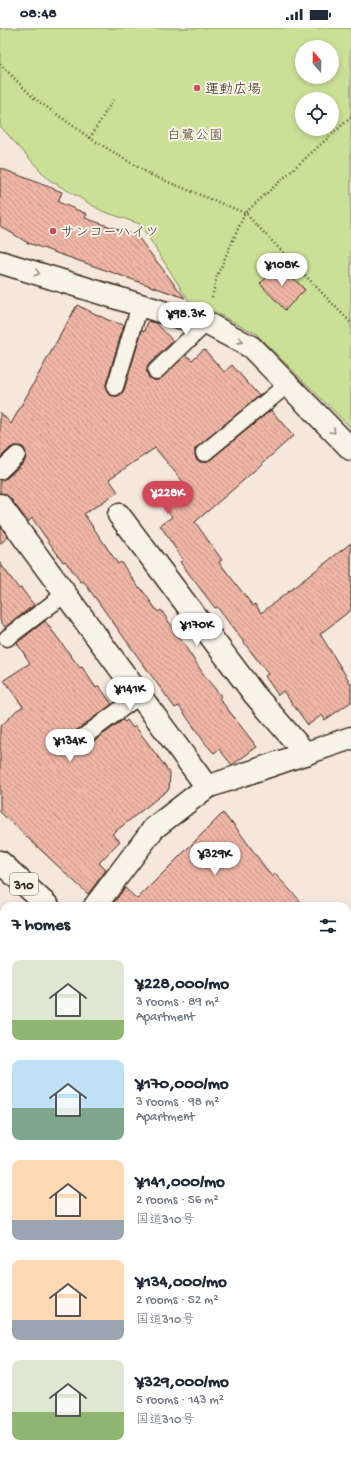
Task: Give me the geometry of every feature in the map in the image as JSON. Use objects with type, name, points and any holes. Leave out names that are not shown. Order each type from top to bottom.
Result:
[{"type":"main road","points":[[0,262],[140,305],[206,323],[251,347],[351,449]]},
{"type":"main road","points":[[0,505],[207,787]]},
{"type":"main road","points":[[119,515],[254,694],[306,754]]},
{"type":"main road","points":[[98,902],[154,828],[207,787],[351,738]]},
{"type":"main road","name":"310","points":[[0,862],[44,902]]},
{"type":"lane","points":[[115,387],[140,305]]},
{"type":"lane","points":[[156,370],[206,323]]},
{"type":"lane","points":[[204,454],[288,384]]},
{"type":"lane","points":[[0,470],[17,455]]},
{"type":"lane","points":[[7,638],[65,594]]},
{"type":"lane","points":[[82,738],[140,695]]},
{"type":"path","points":[[0,64],[34,98],[90,138],[151,175],[245,213],[351,323]]},
{"type":"path","points":[[90,138],[113,100]]},
{"type":"path","points":[[206,323],[210,310],[216,276],[245,213],[351,117]]},
{"type":"green space","name":"白鷺公園","points":[[0,28],[351,28],[351,428],[255,333],[189,301],[140,224],[102,211],[48,179],[0,126]]},
{"type":"building","points":[[0,168],[62,192],[58,202],[87,214],[85,218],[137,236],[185,298],[28,243],[0,226]]},
{"type":"building","points":[[280,264],[305,290],[285,310],[260,284]]},
{"type":"building","points":[[77,305],[108,320],[124,325],[106,384],[106,390],[112,396],[118,396],[124,390],[142,330],[145,331],[148,321],[156,323],[173,341],[149,364],[147,373],[149,378],[159,380],[186,355],[192,360],[204,349],[224,372],[232,365],[259,396],[195,449],[196,459],[200,462],[210,460],[271,410],[293,436],[195,522],[222,560],[219,562],[253,606],[255,604],[261,613],[351,543],[351,610],[320,634],[351,684],[351,702],[325,720],[322,715],[308,725],[283,691],[278,695],[265,676],[268,674],[217,607],[215,608],[180,562],[183,560],[160,525],[172,517],[165,507],[190,490],[155,448],[109,479],[118,492],[84,514],[118,564],[121,562],[158,612],[161,610],[206,678],[221,696],[219,698],[257,747],[232,765],[219,749],[214,753],[205,743],[179,706],[175,708],[83,581],[81,582],[65,561],[63,562],[32,518],[28,522],[10,498],[5,494],[0,493],[0,480],[7,478],[24,462],[26,453],[24,448],[15,446],[10,448],[0,458],[0,412],[11,424]]},
{"type":"building","points":[[0,526],[8,537],[0,544]]},
{"type":"building","points":[[0,563],[19,589],[21,588],[34,605],[5,627],[0,620]]},
{"type":"building","points":[[45,621],[80,668],[82,667],[96,688],[99,686],[112,704],[73,734],[75,744],[78,747],[87,746],[123,720],[125,722],[127,720],[133,728],[135,726],[170,773],[169,789],[112,834],[120,841],[99,863],[106,870],[88,894],[0,812],[0,727],[17,710],[23,707],[4,680],[30,663],[17,643]]},
{"type":"building","points":[[223,813],[231,823],[232,822],[272,877],[275,874],[301,902],[114,902],[125,888],[137,899]]},
{"type":"place","name":"運動広場","points":[[197,88]]},
{"type":"place","name":"サンコーハイツ","points":[[53,231]]}]
